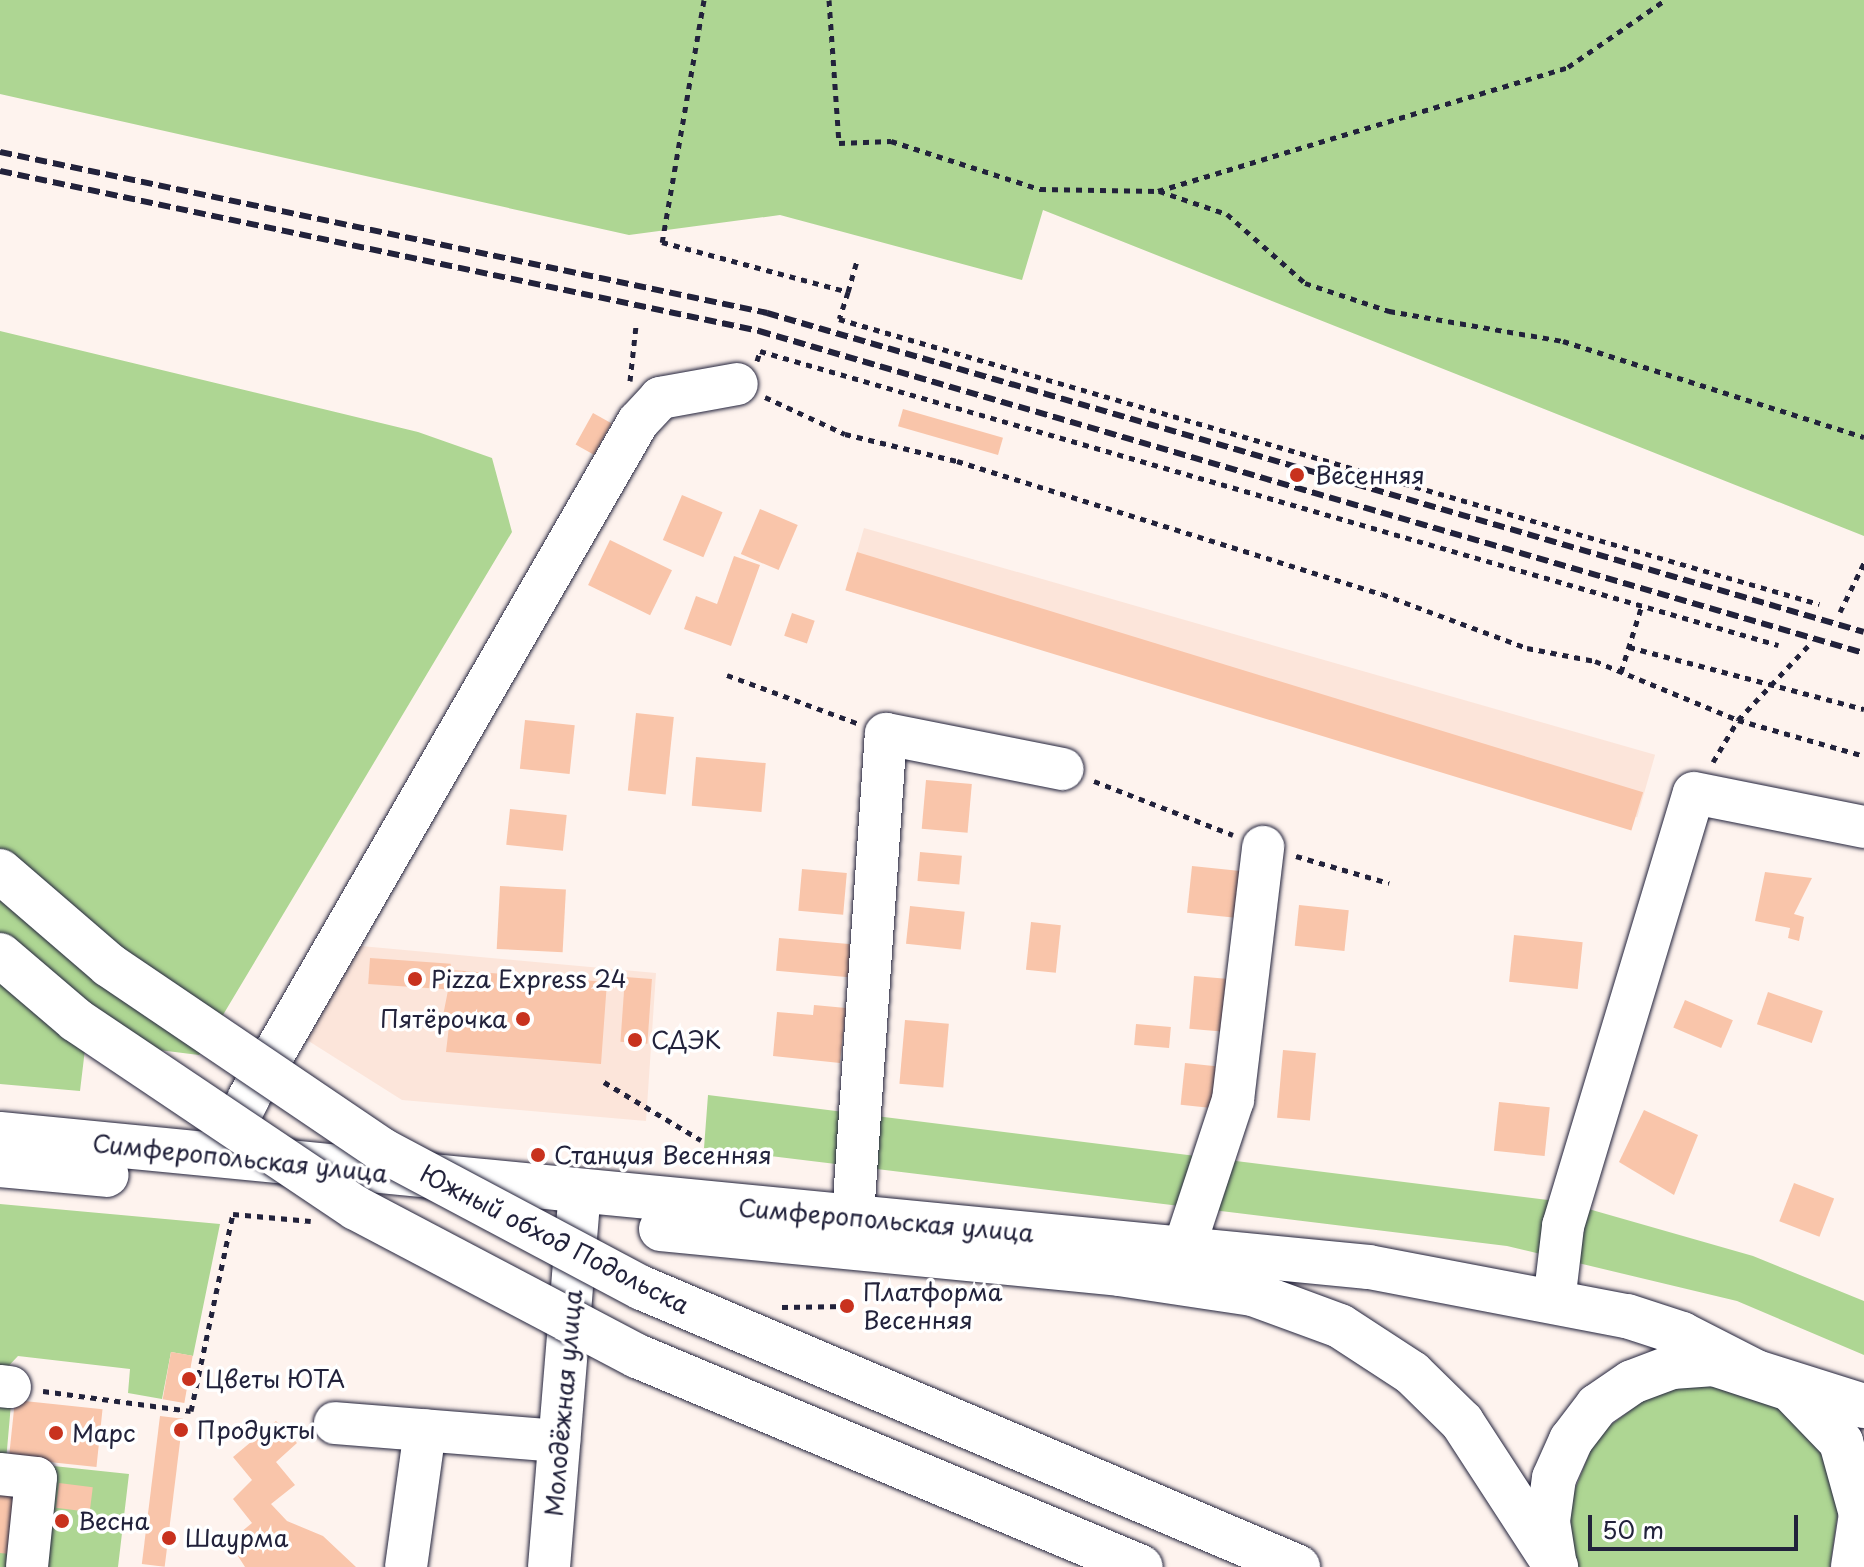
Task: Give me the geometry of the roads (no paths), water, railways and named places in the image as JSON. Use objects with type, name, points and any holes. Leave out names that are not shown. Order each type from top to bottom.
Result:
[{"type":"main road","name":"Южный обход Подольска","points":[[0,871],[109,965],[396,1158],[642,1288],[1298,1567]]},
{"type":"main road","points":[[0,955],[76,1020],[356,1208],[637,1356],[1141,1567]]},
{"type":"main road","name":"Симферопольская улица","points":[[0,1134],[231,1156],[579,1206],[1119,1274],[1253,1294],[1340,1326],[1412,1373],[1462,1422],[1555,1566]]},
{"type":"main road","name":"Симферопольская улица","points":[[0,1165],[579,1206],[853,1216],[1369,1267],[1554,1302],[1682,1334],[1756,1372]]},
{"type":"main road","points":[[1555,1566],[1548,1521],[1554,1478],[1597,1406],[1632,1382],[1672,1367],[1714,1364],[1756,1372],[1864,1406]]},
{"type":"main road","points":[[1756,1372],[1790,1389],[1841,1442],[1861,1514],[1853,1567]]},
{"type":"street","points":[[231,1156],[249,1097],[638,422],[660,398],[756,364]]},
{"type":"street","points":[[853,1216],[886,734],[1063,769]]},
{"type":"street","points":[[1554,1302],[1563,1226],[1694,793],[1864,827]]},
{"type":"street","points":[[1184,1248],[1233,1100],[1263,847]]},
{"type":"street","name":"Молодёжная улица","points":[[549,1567],[579,1206]]},
{"type":"street","points":[[335,1423],[559,1441]]},
{"type":"street","points":[[406,1567],[425,1430]]},
{"type":"street","points":[[0,1474],[36,1478],[27,1567]]},
{"type":"railway","points":[[0,152],[767,313],[1864,632]]},
{"type":"railway","points":[[0,171],[759,331],[1864,653]]},
{"type":"place","name":"Весенняя","points":[[1297,475]]},
{"type":"place","name":"Pizza Express 24","points":[[415,979]]},
{"type":"place","name":"Пятёрочка","points":[[523,1019]]},
{"type":"place","name":"СДЭК","points":[[635,1040]]},
{"type":"place","name":"Станция Весенняя","points":[[538,1155]]},
{"type":"place","name":"Платформа Весенняя","points":[[847,1306]]},
{"type":"place","name":"Цветы ЮТА","points":[[189,1379]]},
{"type":"place","name":"Продукты","points":[[181,1430]]},
{"type":"place","name":"Марс","points":[[56,1433]]},
{"type":"place","name":"Весна","points":[[62,1521]]},
{"type":"place","name":"Шаурма","points":[[169,1538]]}]
